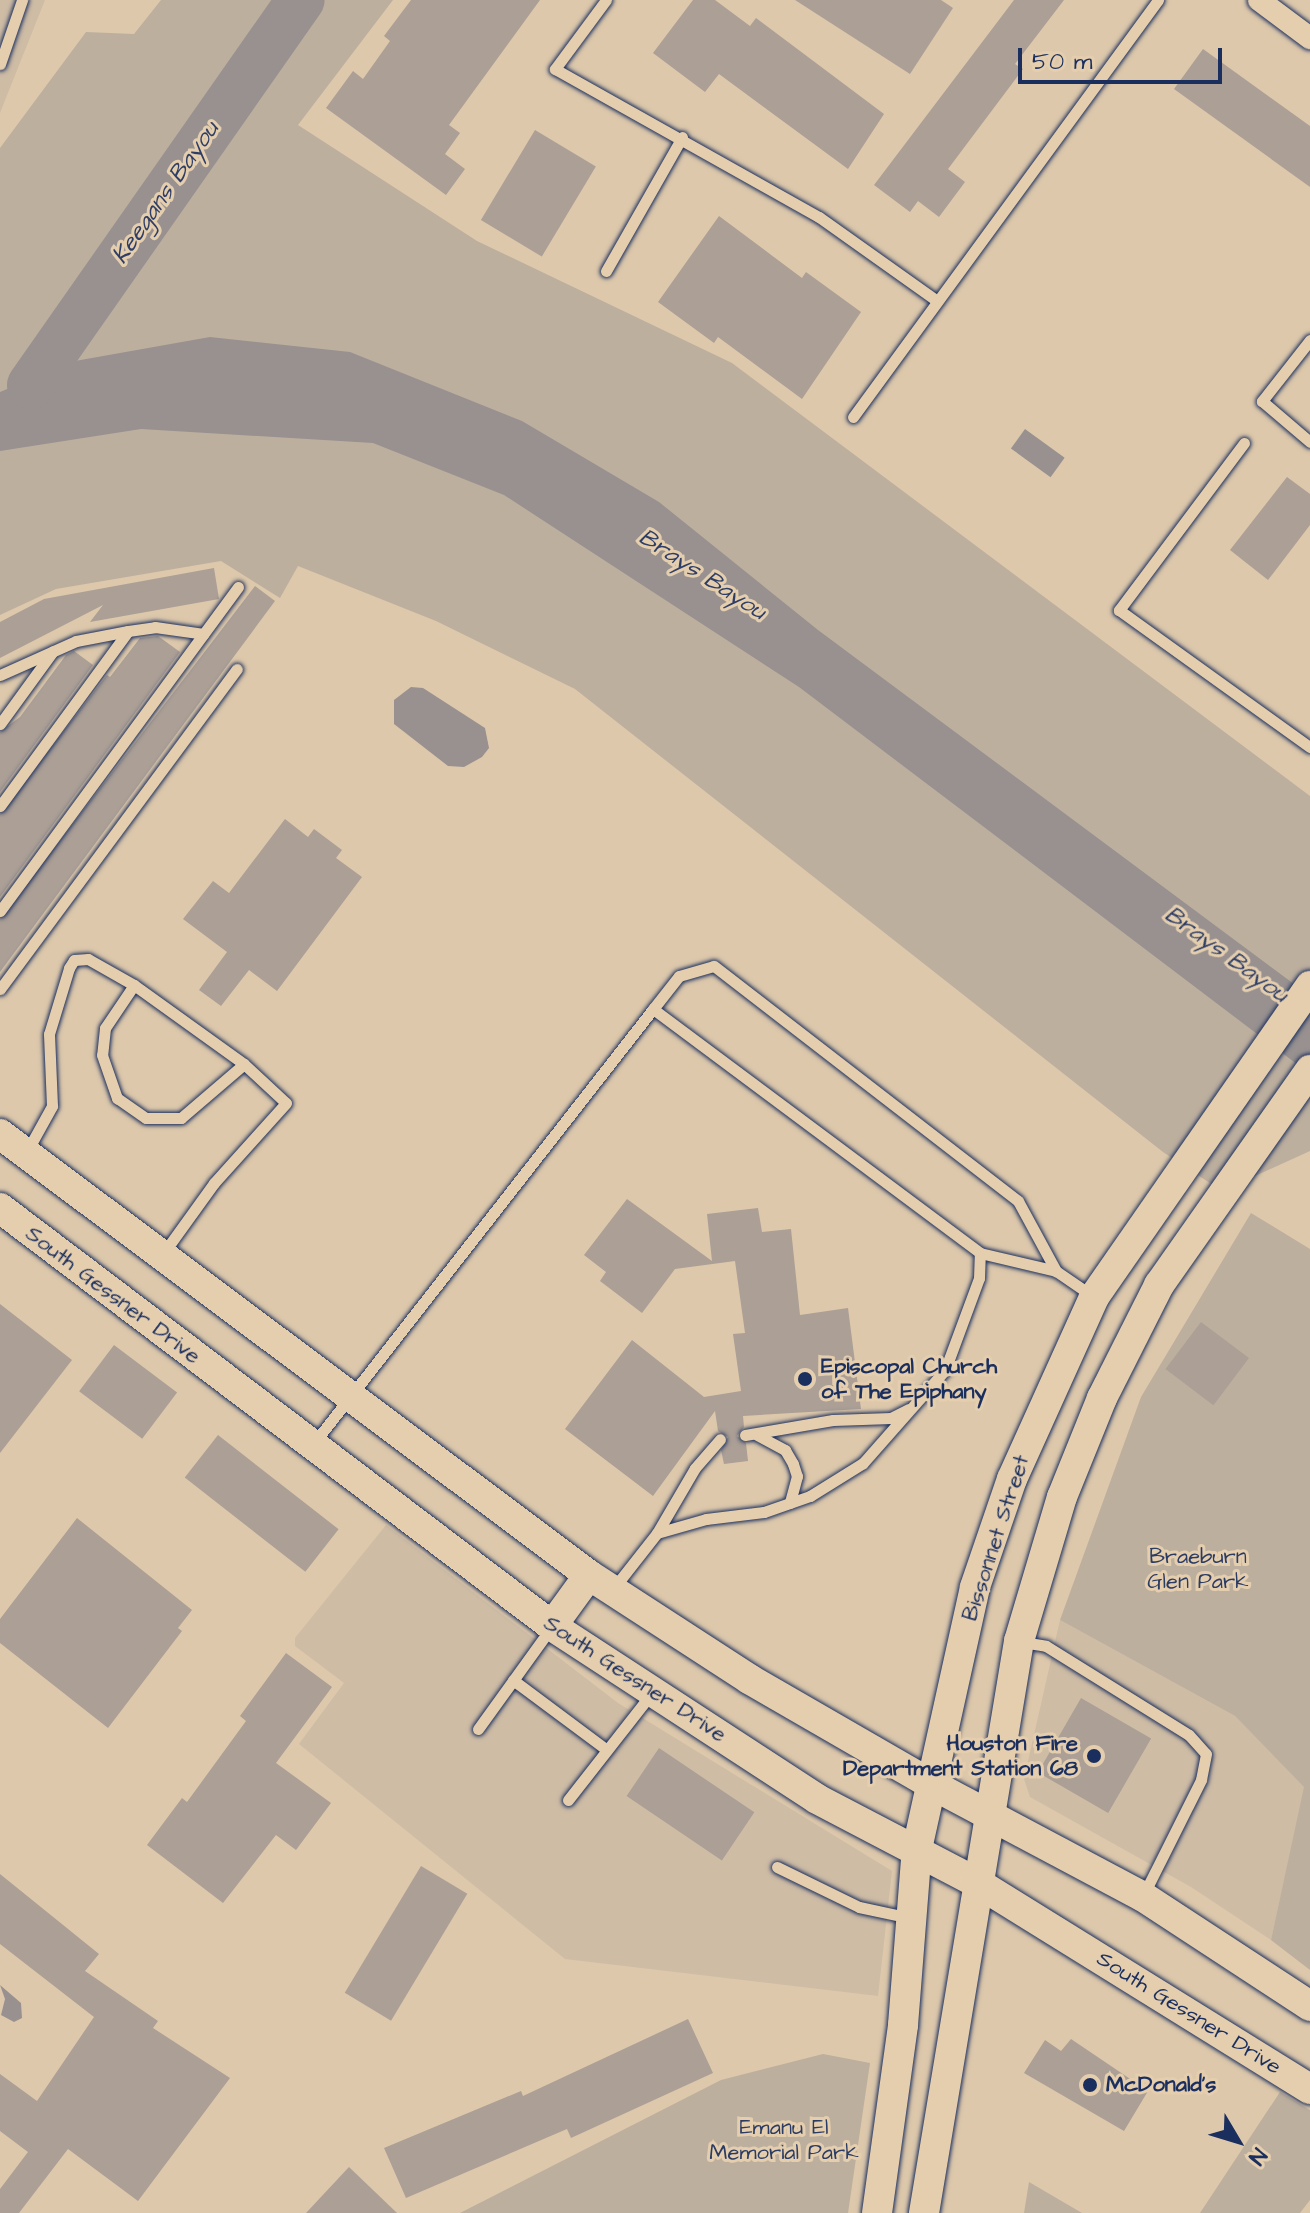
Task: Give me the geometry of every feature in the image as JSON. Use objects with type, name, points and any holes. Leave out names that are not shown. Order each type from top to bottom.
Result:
[{"type":"main road","name":"Bissonnet Street","points":[[877,2213],[903,2025],[917,1849],[975,1587],[1012,1479],[1053,1380],[1094,1297],[1202,1137],[1310,986]]},
{"type":"main road","points":[[924,2213],[987,1812],[1019,1641],[1062,1497],[1102,1398],[1159,1285],[1310,1070]]},
{"type":"main road","points":[[0,1134],[601,1583],[749,1679],[931,1784],[1142,1896],[1310,2006]]},
{"type":"main road","name":"South Gessner Drive","points":[[0,1208],[311,1447],[552,1626],[817,1799],[976,1882],[1310,2089]]},
{"type":"main road","points":[[1053,1380],[1102,1398]]},
{"type":"main road","points":[[552,1626],[601,1583]]},
{"type":"street","points":[[1259,0],[1310,38]]},
{"type":"lane","points":[[0,64],[22,0]]},
{"type":"lane","points":[[606,0],[555,69],[682,137],[819,217],[937,301]]},
{"type":"lane","points":[[853,417],[1158,0]]},
{"type":"lane","points":[[606,271],[682,137]]},
{"type":"lane","points":[[1310,340],[1262,401],[1310,441]]},
{"type":"lane","points":[[1244,443],[1119,610],[1310,747]]},
{"type":"lane","points":[[0,911],[238,587]]},
{"type":"lane","points":[[0,675],[53,651],[128,631],[155,627],[204,634]]},
{"type":"lane","points":[[0,806],[128,631]]},
{"type":"lane","points":[[0,724],[53,651]]},
{"type":"lane","points":[[0,989],[237,669]]},
{"type":"lane","points":[[26,1153],[52,1106],[49,1034],[69,968],[74,960],[88,959],[134,985],[283,1096],[285,1109],[214,1183],[162,1255]]},
{"type":"lane","points":[[311,1447],[679,976],[697,966],[714,966],[1018,1201],[1056,1271]]},
{"type":"lane","points":[[134,985],[105,1028],[102,1055],[117,1098],[146,1118],[181,1118],[244,1064]]},
{"type":"lane","points":[[653,1009],[980,1253],[1056,1271],[1094,1297]]},
{"type":"lane","points":[[657,1533],[790,1503],[863,1463],[917,1406],[945,1370],[979,1278],[980,1253]]},
{"type":"lane","points":[[790,1503],[797,1476],[785,1450],[751,1435],[833,1420],[891,1418],[917,1406]]},
{"type":"lane","points":[[601,1583],[657,1533],[695,1468],[720,1439]]},
{"type":"lane","points":[[478,1729],[552,1626]]},
{"type":"lane","points":[[1019,1641],[1046,1646],[1189,1735],[1206,1754],[1201,1780],[1142,1896]]},
{"type":"lane","points":[[513,1680],[607,1750]]},
{"type":"lane","points":[[568,1800],[652,1692]]},
{"type":"lane","points":[[777,1867],[859,1907],[911,1918]]},
{"type":"shaded area","points":[[0,0],[45,0],[0,113]]},
{"type":"shaded area","points":[[386,1525],[618,1703],[892,1871],[878,1996],[565,1959],[299,1744],[344,1683],[295,1646],[295,1638]]},
{"type":"shaded area","points":[[1060,1620],[1235,1716],[1305,1787],[1271,1940],[1191,1887],[1030,1797],[1024,1779]]},
{"type":"green space","points":[[161,0],[393,0],[298,125],[477,241],[732,363],[1310,796],[1310,1151],[1222,1191],[1163,1152],[575,689],[436,621],[298,566],[280,598],[221,561],[56,589],[0,615],[0,148],[86,32],[134,34]]},
{"type":"green space","name":"Braeburn Glen Park","points":[[1251,1213],[1310,1249],[1310,1970],[1271,1940],[1304,1787],[1235,1716],[1060,1620],[1141,1397]]},
{"type":"green space","name":"Emanu El Memorial Park","points":[[823,2054],[870,2063],[848,2213],[460,2213],[721,2080]]},
{"type":"green space","points":[[1280,2092],[1310,2110],[1310,2200],[1300,2213],[1200,2213]]},
{"type":"green space","points":[[1029,2182],[1082,2213],[1024,2213]]},
{"type":"water","name":"Brays Bayou","points":[[210,337],[350,352],[522,421],[659,502],[818,630],[1310,996],[1310,1074],[799,687],[504,495],[373,443],[141,429],[0,451],[0,392],[75,361]]},
{"type":"water","points":[[1025,429],[1065,458],[1051,477],[1011,448]]},
{"type":"water","points":[[411,687],[423,688],[485,728],[489,748],[482,757],[464,767],[448,766],[394,724],[394,700]]},
{"type":"water","points":[[0,1985],[21,2003],[22,2018],[14,2022],[1,2015],[5,1999]]},
{"type":"building","points":[[411,0],[540,0],[449,125],[460,133],[445,154],[465,169],[446,195],[326,108],[353,71],[363,79],[390,41],[384,36]]},
{"type":"building","points":[[693,0],[715,0],[750,26],[756,18],[884,114],[848,169],[719,74],[705,92],[653,53]]},
{"type":"building","points":[[795,0],[941,0],[953,8],[910,74]]},
{"type":"building","points":[[1014,0],[1064,0],[1015,64],[1023,69],[948,169],[965,182],[939,217],[918,201],[910,212],[874,185]]},
{"type":"building","points":[[1203,49],[1310,126],[1310,187],[1174,89]]},
{"type":"building","points":[[535,130],[596,167],[542,257],[481,220]]},
{"type":"building","points":[[719,216],[802,278],[806,272],[861,312],[802,399],[718,337],[714,343],[658,302]]},
{"type":"building","points":[[1287,477],[1310,494],[1310,525],[1268,580],[1230,550]]},
{"type":"building","points":[[214,568],[219,599],[90,622],[103,605],[0,658],[0,622],[44,599]]},
{"type":"building","points":[[255,586],[275,601],[0,972],[0,919]]},
{"type":"building","points":[[158,636],[180,652],[0,897],[0,814],[107,675],[110,677],[140,638]]},
{"type":"building","points":[[74,651],[93,665],[0,792],[0,732],[20,717],[66,655]]},
{"type":"building","points":[[285,819],[308,837],[314,829],[342,850],[336,858],[362,877],[277,991],[249,970],[221,1006],[199,990],[227,952],[183,919],[213,881],[229,893]]},
{"type":"building","points":[[627,1199],[712,1261],[707,1214],[758,1208],[762,1232],[791,1229],[800,1315],[848,1308],[861,1409],[743,1416],[744,1427],[737,1436],[746,1443],[748,1461],[724,1464],[721,1450],[728,1437],[718,1431],[715,1411],[653,1496],[565,1429],[632,1340],[704,1397],[741,1391],[733,1334],[745,1333],[735,1261],[675,1269],[642,1313],[600,1281],[606,1272],[584,1255]]},
{"type":"building","points":[[0,1304],[72,1360],[0,1453]]},
{"type":"building","points":[[1201,1322],[1249,1358],[1213,1405],[1165,1369]]},
{"type":"building","points":[[114,1345],[177,1393],[142,1439],[79,1391]]},
{"type":"building","points":[[218,1435],[339,1529],[305,1572],[185,1478]]},
{"type":"building","points":[[77,1518],[192,1610],[178,1628],[182,1631],[108,1728],[0,1643],[0,1619]]},
{"type":"building","points":[[286,1653],[332,1687],[276,1763],[331,1803],[296,1850],[276,1835],[223,1903],[147,1845],[182,1798],[187,1802],[246,1721],[240,1716]]},
{"type":"building","name":"Houston Fire Department Station 68","points":[[1081,1698],[1151,1738],[1108,1813],[1038,1772]]},
{"type":"building","points":[[659,1748],[754,1812],[722,1860],[627,1796]]},
{"type":"building","points":[[421,1866],[467,1894],[391,2021],[345,1993]]},
{"type":"building","points":[[0,1874],[99,1954],[85,1971],[158,2021],[153,2028],[230,2078],[138,2201],[68,2149],[19,2213],[0,2213],[0,2189],[28,2152],[0,2131],[0,2074],[37,2101],[94,2017],[0,1944]]},
{"type":"building","points":[[688,2019],[713,2073],[571,2138],[567,2129],[406,2198],[384,2148],[521,2091],[523,2096]]},
{"type":"building","name":"McDonald's","points":[[1071,2039],[1148,2091],[1124,2131],[1024,2073],[1045,2040],[1061,2051]]},
{"type":"building","points":[[349,2167],[397,2213],[306,2213]]},
{"type":"waterway","name":"Keegans Bayou","points":[[31,385],[301,0]]},
{"type":"place","name":"Episcopal Church of The Epiphany","points":[[805,1379]]},
{"type":"place","name":"Houston Fire Department Station 68","points":[[1094,1756]]},
{"type":"place","name":"McDonald's","points":[[1090,2085]]}]
